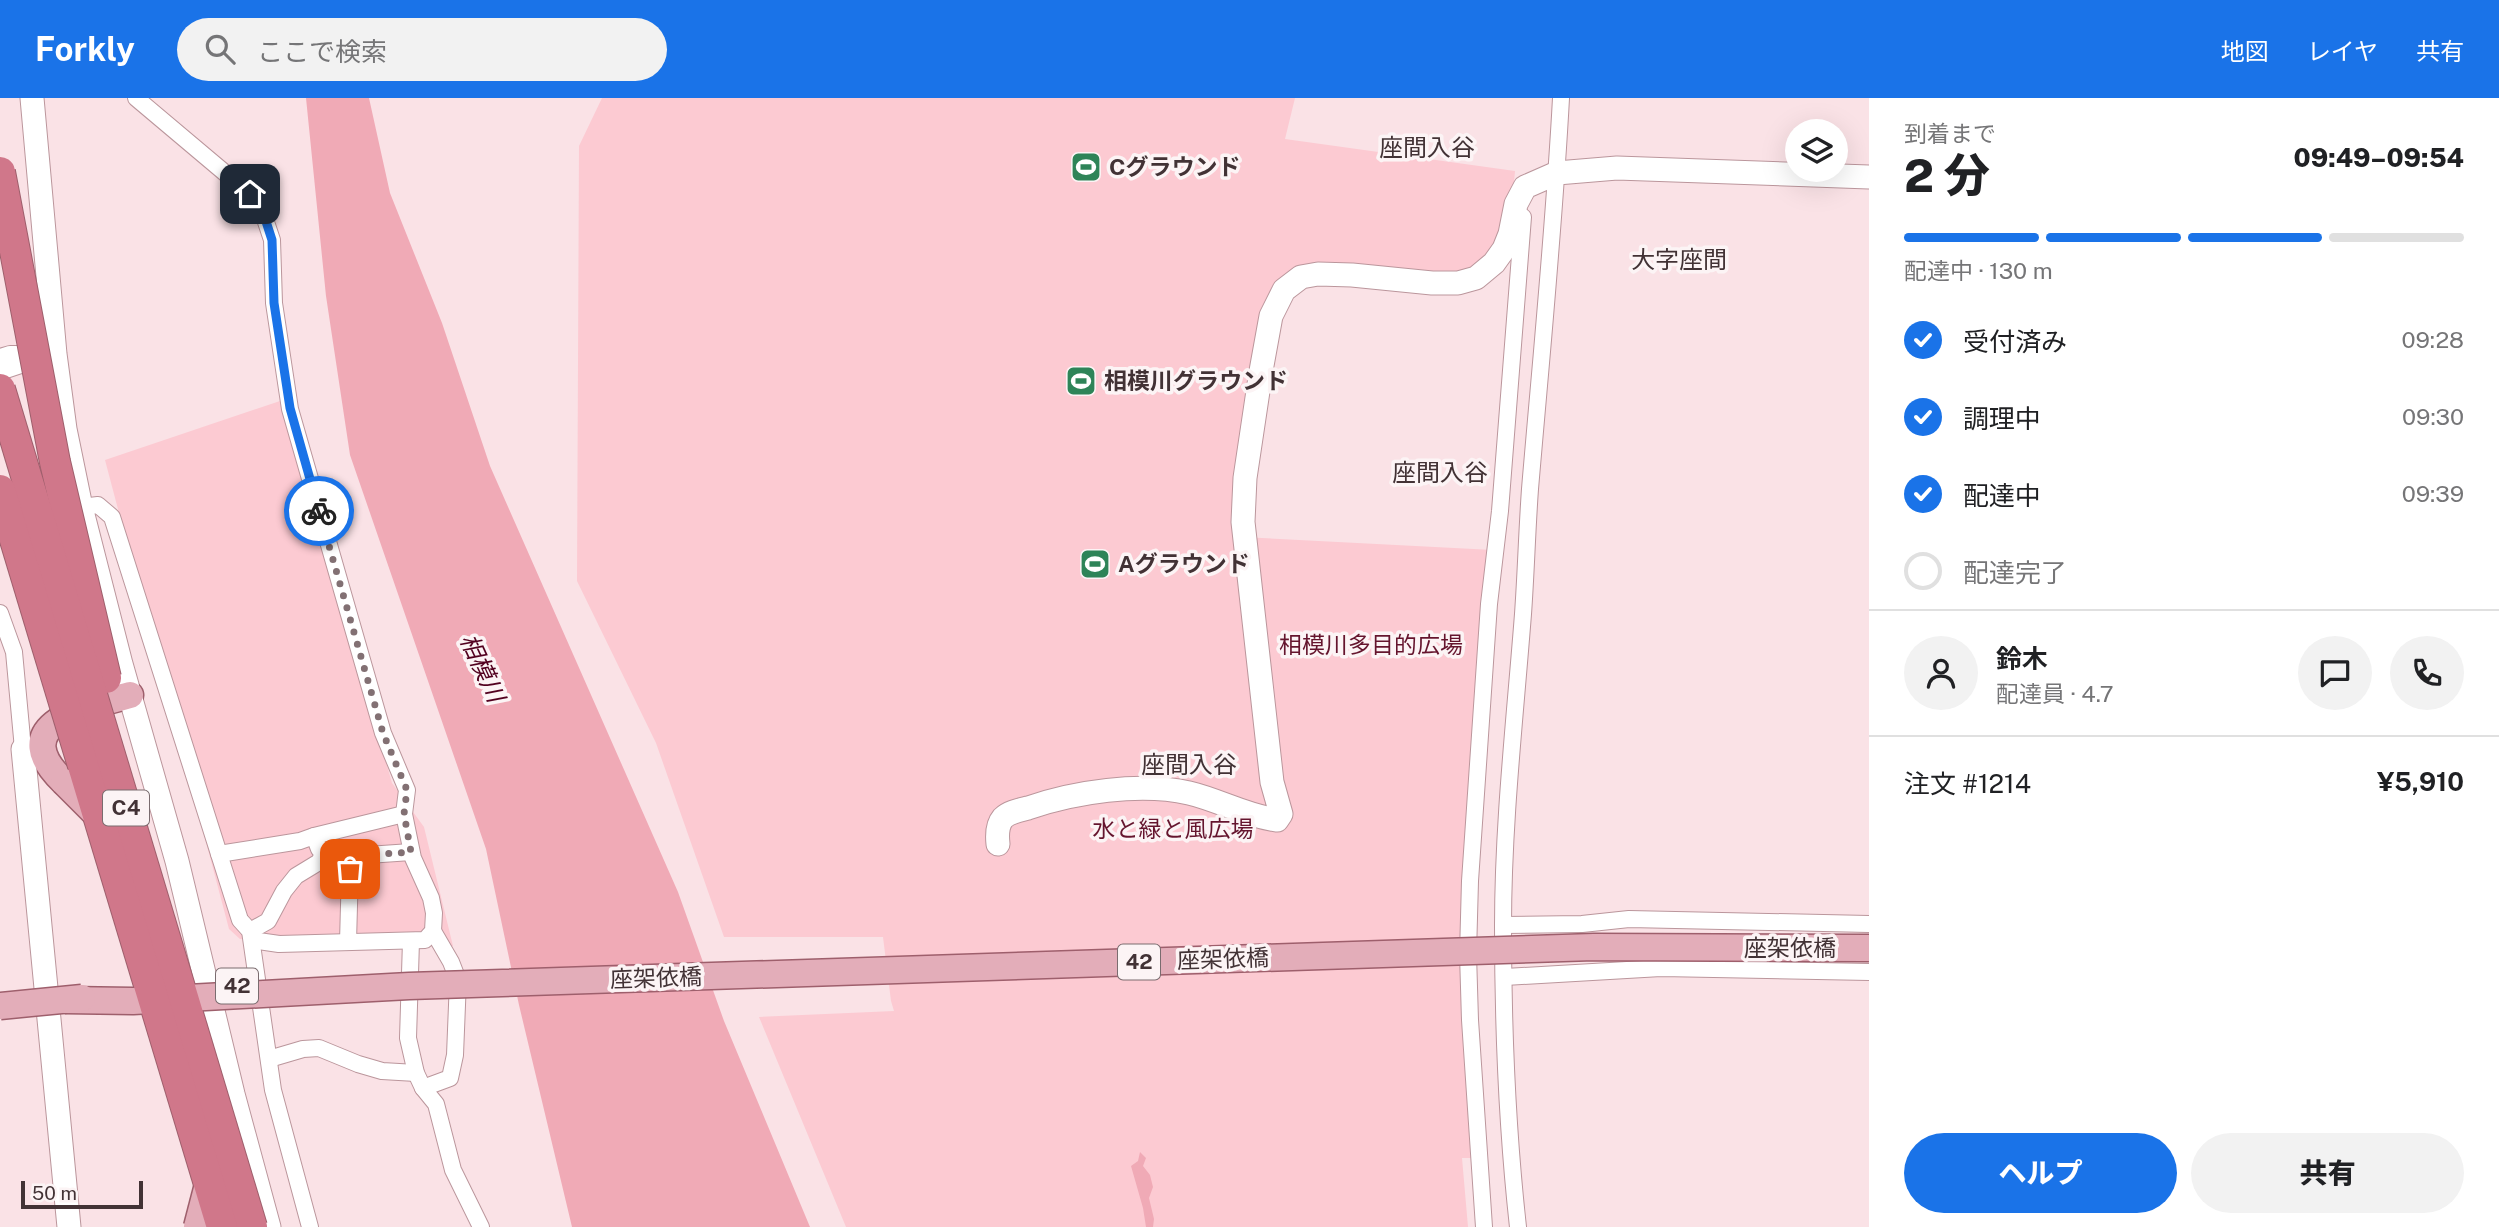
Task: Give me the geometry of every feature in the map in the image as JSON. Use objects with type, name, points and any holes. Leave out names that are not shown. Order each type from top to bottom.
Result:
[{"type":"highway","points":[[0,172],[55,462],[170,955]]},
{"type":"highway","name":"C4","points":[[0,388],[252,1227]]},
{"type":"highway","name":"C4","points":[[0,490],[222,1227]]},
{"type":"highway","points":[[0,559],[122,892]]},
{"type":"main road","points":[[130,695],[75,710],[51,725],[44,738],[44,753],[51,769],[117,836],[138,871],[176,994],[211,1132],[214,1158],[197,1227]]},
{"type":"main road","name":"座架依橋","points":[[0,1006],[54,1003],[131,992],[176,994],[230,986],[410,986],[1594,947],[1869,948]]},
{"type":"street","points":[[32,98],[55,354],[65,429],[81,507],[177,861],[269,1227]]},
{"type":"street","points":[[136,98],[250,194],[262,209],[268,224],[272,240],[274,303],[290,408],[383,733],[407,790],[404,814],[411,852],[431,898],[433,931],[458,980],[455,1055],[450,1078],[423,1088]]},
{"type":"street","points":[[1518,1227],[1507,1073],[1503,925],[1530,493],[1557,173],[1560,98]]},
{"type":"street","points":[[998,844],[999,825],[1007,815],[1059,798],[1097,792],[1151,789],[1187,792],[1263,818],[1277,820],[1282,814],[1272,782],[1243,522],[1244,478],[1270,316],[1284,290],[1301,277],[1318,274],[1432,283],[1458,283],[1476,278],[1494,263],[1504,249],[1516,204],[1525,187],[1557,173],[1617,168],[1869,177]]},
{"type":"street","points":[[1484,1227],[1470,1020],[1470,881],[1489,604],[1500,511],[1525,187]]},
{"type":"street","points":[[0,357],[10,354],[55,354]]},
{"type":"street","points":[[0,372],[55,354]]},
{"type":"street","points":[[81,507],[98,505],[111,517],[240,920],[251,936],[273,1090],[310,1227]]},
{"type":"street","points":[[0,613],[15,652],[23,749],[54,1003],[69,1227]]},
{"type":"street","points":[[219,854],[300,841],[404,814]]},
{"type":"street","points":[[314,836],[319,849],[353,856],[411,852]]},
{"type":"street","points":[[251,936],[268,921],[284,891],[296,876],[319,862],[325,850]]},
{"type":"street","points":[[348,942],[350,869],[353,856]]},
{"type":"street","points":[[1503,925],[1582,924],[1629,919],[1869,924]]},
{"type":"street","points":[[251,936],[279,944],[411,941],[425,940],[433,931]]},
{"type":"street","points":[[411,941],[408,1038],[416,1073],[423,1088],[436,1104],[453,1170],[481,1227]]},
{"type":"street","points":[[1505,977],[1661,968],[1869,972]]},
{"type":"street","points":[[0,1019],[54,1003],[209,994]]},
{"type":"street","points":[[0,999],[133,1007],[209,994]]},
{"type":"street","points":[[269,1059],[303,1049],[320,1048],[382,1071],[416,1073]]},
{"type":"green space","name":"水と緑と風広場","points":[[602,98],[1295,98],[1285,139],[1515,171],[1512,207],[1489,259],[1456,275],[1316,263],[1296,266],[1277,286],[1242,537],[1493,550],[1470,881],[1479,1158],[1462,1158],[1468,1227],[846,1227],[759,1017],[894,1011],[883,937],[724,937],[656,743],[577,581],[579,146]]},
{"type":"green space","points":[[283,400],[392,783],[424,827],[453,946],[240,939],[229,929],[105,460]]},
{"type":"water","name":"相模川","points":[[306,98],[369,98],[390,193],[442,323],[490,466],[678,892],[724,1021],[810,1227],[572,1227],[519,1005],[486,849],[350,455],[326,296]]},
{"type":"water","points":[[1140,1152],[1146,1158],[1143,1166],[1150,1175],[1153,1187],[1149,1198],[1153,1227],[1146,1227],[1131,1166],[1138,1161]]},
{"type":"way so far","points":[[319,511],[383,733],[407,790],[404,814],[411,852],[353,856],[350,869]]},
{"type":"place","name":"Cグラウンド","points":[[1086,167]]},
{"type":"place","name":"相模川グラウンド","points":[[1081,381]]},
{"type":"place","name":"Aグラウンド","points":[[1095,564]]},
{"type":"district","name":"座間入谷","points":[[1427,148]]},
{"type":"district","name":"大字座間","points":[[1679,260]]},
{"type":"district","name":"座間入谷","points":[[1440,473]]},
{"type":"district","name":"座間入谷","points":[[1189,765]]},
{"type":"route","points":[[250,194],[262,209],[272,240],[274,303],[290,408],[319,511]]},
{"type":"park label","name":"相模川多目的広場","points":[[1371,645]]}]
